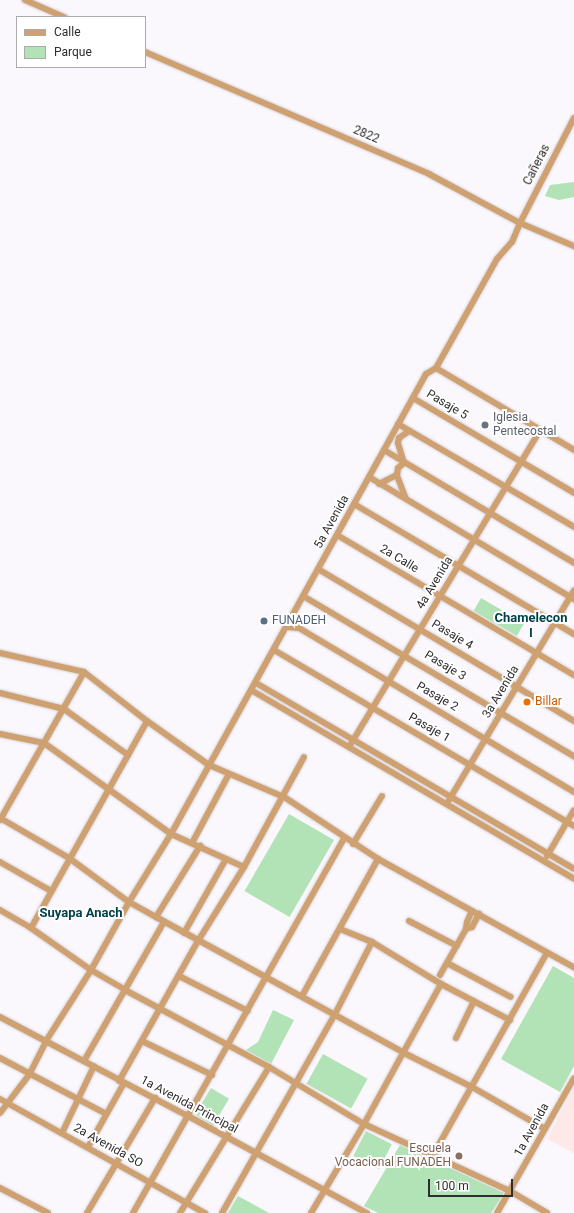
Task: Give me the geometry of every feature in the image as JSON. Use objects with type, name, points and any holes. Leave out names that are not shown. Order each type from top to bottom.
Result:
[{"type":"street","points":[[25,0],[62,16]]},
{"type":"street","name":"2822","points":[[146,52],[429,174],[520,223],[574,246]]},
{"type":"street","name":"Cañeras","points":[[436,368],[497,259],[512,242],[520,223],[574,118]]},
{"type":"street","points":[[436,368],[574,450]]},
{"type":"street","name":"5a Avenida","points":[[0,1113],[29,1075],[46,1040],[92,970],[129,902],[171,834],[256,683],[426,374],[436,368]]},
{"type":"street","name":"Pasaje 5","points":[[413,398],[574,492]]},
{"type":"street","points":[[398,424],[574,527]]},
{"type":"street","points":[[404,462],[398,443],[399,438],[409,430]]},
{"type":"street","name":"4a Avenida","points":[[349,747],[540,430]]},
{"type":"street","points":[[384,450],[489,514],[574,563]]},
{"type":"street","points":[[404,462],[398,468],[397,475],[406,499]]},
{"type":"street","points":[[380,484],[397,475]]},
{"type":"street","points":[[369,477],[572,598]]},
{"type":"street","points":[[354,504],[574,634]]},
{"type":"street","name":"2a Calle","points":[[337,535],[574,675]]},
{"type":"street","name":"Pasaje 4","points":[[318,569],[420,628],[574,721]]},
{"type":"street","name":"3a Avenida","points":[[446,805],[554,623],[572,598],[574,590]]},
{"type":"street","name":"Pasaje 3","points":[[303,596],[574,756]]},
{"type":"street","name":"Pasaje 2","points":[[286,627],[298,628],[486,738],[574,792]]},
{"type":"street","name":"Pasaje 1","points":[[274,650],[574,826]]},
{"type":"street","points":[[0,662],[2,654],[84,672],[146,721],[209,765],[284,797],[378,859],[574,967]]},
{"type":"street","points":[[84,672],[0,819],[69,858],[129,902],[164,922],[404,1053],[472,1087],[545,1129]]},
{"type":"street","points":[[256,683],[574,869]]},
{"type":"street","points":[[251,690],[574,879]]},
{"type":"street","points":[[0,693],[64,709],[128,755]]},
{"type":"street","points":[[31,928],[146,721]]},
{"type":"street","points":[[1,735],[44,743],[171,834],[244,867]]},
{"type":"street","points":[[88,1147],[142,1041],[198,941],[244,867],[284,797],[304,757]]},
{"type":"street","points":[[192,843],[229,774]]},
{"type":"street","points":[[354,844],[382,796]]},
{"type":"street","points":[[544,861],[574,810]]},
{"type":"street","points":[[133,1213],[229,1045],[344,838]]},
{"type":"street","points":[[156,917],[200,846]]},
{"type":"street","points":[[184,933],[226,859]]},
{"type":"street","points":[[302,996],[378,859]]},
{"type":"street","points":[[0,862],[51,891]]},
{"type":"street","points":[[0,910],[31,928],[92,970],[125,990],[269,1067],[364,1124],[510,1191],[547,1213]]},
{"type":"street","points":[[440,975],[466,930],[467,922],[472,910]]},
{"type":"street","points":[[466,930],[472,927],[479,914]]},
{"type":"street","points":[[84,1061],[164,922]]},
{"type":"street","points":[[409,922],[457,946]]},
{"type":"street","points":[[340,929],[372,942],[441,984],[510,1020]]},
{"type":"street","points":[[222,1213],[294,1082],[335,1014],[372,942]]},
{"type":"street","points":[[433,1155],[547,953]]},
{"type":"street","points":[[447,963],[511,997]]},
{"type":"street","points":[[179,976],[248,1011]]},
{"type":"street","points":[[311,1213],[364,1124],[441,984]]},
{"type":"street","points":[[456,1038],[474,1001]]},
{"type":"street","name":"1a Avenida Principal","points":[[0,1017],[155,1098],[367,1213]]},
{"type":"street","points":[[142,1041],[212,1075]]},
{"type":"street","points":[[0,1058],[29,1075],[78,1098],[106,1114]]},
{"type":"street","points":[[62,1133],[94,1066]]},
{"type":"street","points":[[180,1213],[269,1067]]},
{"type":"street","name":"1a Avenida","points":[[497,1213],[574,1078]]},
{"type":"street","points":[[87,1213],[155,1098]]},
{"type":"street","name":"2a Avenida SO","points":[[0,1099],[205,1213]]},
{"type":"street","points":[[0,1188],[48,1213]]},
{"type":"shaded area","points":[[574,1087],[574,1153],[547,1139]]},
{"type":"green space","points":[[574,182],[574,197],[559,200],[545,196],[550,185]]},
{"type":"green space","points":[[481,598],[524,623],[517,636],[474,611]]},
{"type":"green space","points":[[289,814],[334,840],[290,917],[244,891]]},
{"type":"green space","points":[[553,966],[574,978],[574,1066],[560,1092],[501,1059]]},
{"type":"green space","points":[[273,1010],[294,1020],[271,1064],[246,1050],[258,1042]]},
{"type":"green space","points":[[323,1054],[368,1079],[351,1108],[307,1084]]},
{"type":"green space","points":[[211,1088],[229,1099],[213,1125],[195,1115]]},
{"type":"green space","points":[[366,1131],[392,1144],[379,1169],[353,1156]]},
{"type":"green space","points":[[400,1145],[504,1193],[491,1213],[378,1213],[364,1206]]},
{"type":"green space","points":[[238,1196],[269,1213],[228,1213]]},
{"type":"place","name":"Iglesia Pentecostal","points":[[485,425]]},
{"type":"place","name":"FUNADEH","points":[[264,621]]},
{"type":"place","name":"Billar","points":[[527,702]]},
{"type":"place","name":"Escuela Vocacional FUNADEH","points":[[459,1156]]},
{"type":"district","name":"Chamelecon I","points":[[531,626]]},
{"type":"district","name":"Suyapa Anach","points":[[81,913]]}]
